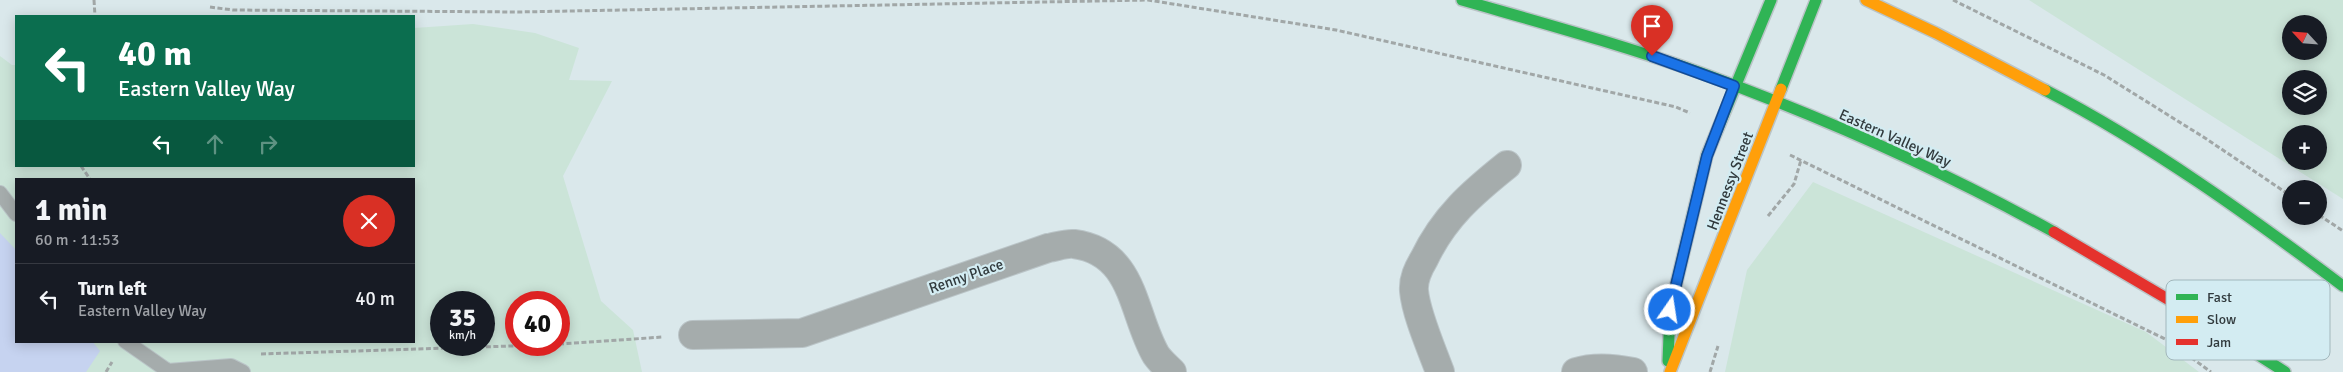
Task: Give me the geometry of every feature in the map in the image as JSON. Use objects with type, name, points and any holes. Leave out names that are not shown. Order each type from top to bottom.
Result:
[{"type":"main road","name":"Eastern Valley Way","points":[[1462,0],[1652,56],[1777,102],[1888,150],[1998,202],[2166,297]]},
{"type":"main road","name":"Hennessy Street","points":[[1669,372],[1670,310],[1707,156],[1734,86],[1771,0]]},
{"type":"main road","name":"Hennessy Street","points":[[1669,372],[1816,0]]},
{"type":"main road","points":[[1866,0],[1936,33],[2049,92],[2159,156],[2262,226],[2343,286]]},
{"type":"main road","name":"Eastern Valley Way","points":[[2266,360],[2285,372]]},
{"type":"street","points":[[1440,372],[1414,292],[1416,274],[1435,236],[1453,213],[1467,197],[1507,165]]},
{"type":"street","name":"Renny Place","points":[[693,335],[802,333],[1048,248],[1074,244],[1101,253],[1116,265],[1127,280],[1156,356],[1172,372]]},
{"type":"street","points":[[1576,372],[1584,369],[1612,368],[1633,372]]},
{"type":"lane","points":[[0,193],[15,213]]},
{"type":"lane","points":[[128,343],[168,371],[237,369]]},
{"type":"path","points":[[94,0],[94,15]]},
{"type":"path","points":[[210,7],[233,10],[518,12],[1148,0],[1336,30],[1676,107]]},
{"type":"path","points":[[1953,0],[2104,75],[2205,138],[2282,190]]},
{"type":"path","points":[[1801,160],[2166,340]]},
{"type":"path","points":[[82,167],[89,178]]},
{"type":"path","points":[[2327,220],[2343,231]]},
{"type":"path","points":[[570,343],[693,335]]},
{"type":"path","points":[[237,369],[261,354],[505,346]]},
{"type":"path","points":[[2194,360],[2211,372]]},
{"type":"green space","points":[[2029,0],[2343,0],[2343,199],[2327,189],[2327,180],[2313,180],[2297,170],[2327,170],[2327,125],[2282,125],[2282,160]]},
{"type":"green space","points":[[473,24],[535,33],[579,48],[569,80],[612,81],[563,176],[601,301],[633,330],[642,372],[0,372],[0,56],[12,65],[15,65],[15,167],[415,167],[415,28]]},
{"type":"green space","points":[[1813,182],[2146,332],[2166,347],[2166,360],[2183,360],[2199,372],[1725,372],[1747,270]]},
{"type":"water","points":[[0,233],[15,249],[15,343],[94,343],[100,351],[86,372],[0,372]]},
{"type":"traffic: fast","points":[[1462,0],[1642,53],[1747,90],[1837,126],[1925,166],[2054,232]]},
{"type":"traffic: fast","points":[[1668,361],[1670,310],[1707,155],[1771,0]]},
{"type":"traffic: fast","points":[[1781,89],[1816,0]]},
{"type":"traffic: fast","points":[[2045,90],[2161,157],[2235,207],[2343,286]]},
{"type":"traffic: fast","points":[[2266,360],[2285,372]]},
{"type":"traffic: slow","points":[[1866,0],[1936,33],[2045,90]]},
{"type":"traffic: slow","points":[[1670,372],[1781,89]]},
{"type":"traffic: jam","points":[[2054,232],[2166,298]]},
{"type":"route","points":[[1652,56],[1734,86],[1707,156],[1670,310]]}]
